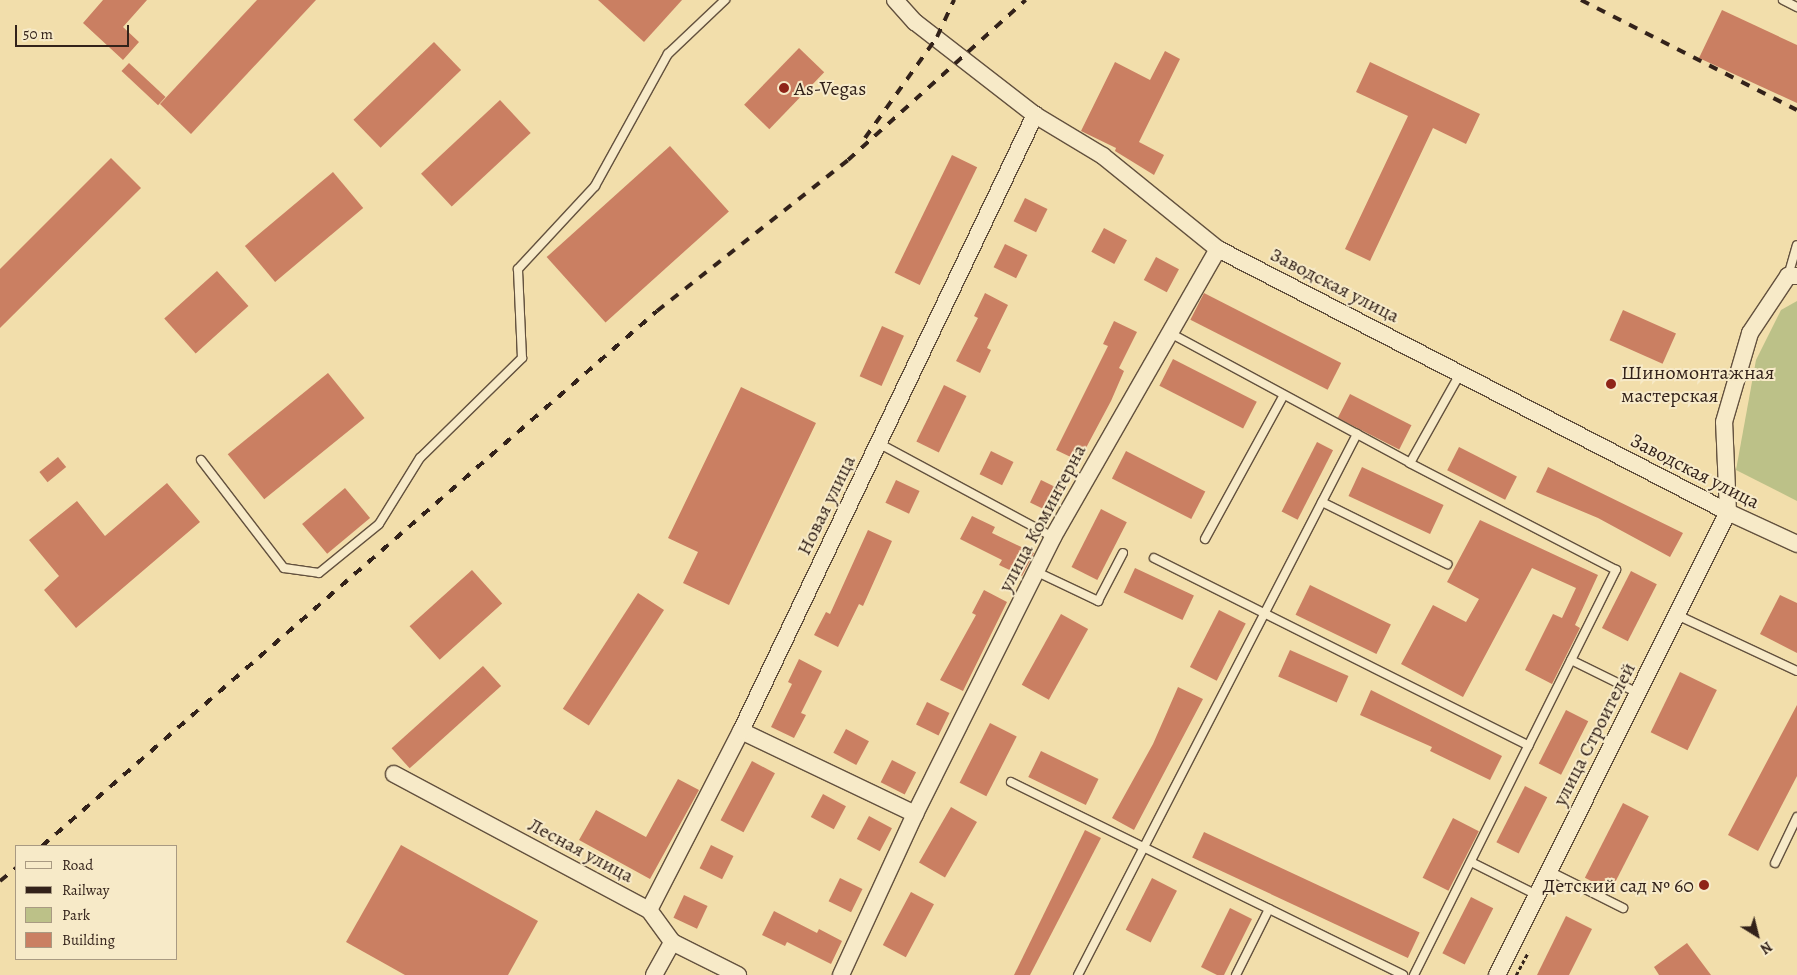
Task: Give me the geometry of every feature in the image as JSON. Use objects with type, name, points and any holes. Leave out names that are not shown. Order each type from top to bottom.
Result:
[{"type":"street","name":"Заводская улица","points":[[895,0],[915,22],[1035,115],[1103,156],[1218,249],[1728,512],[1797,544]]},
{"type":"street","name":"Новая улица","points":[[649,910],[742,731],[1035,115]]},
{"type":"street","name":"улица Коминтерна","points":[[841,975],[915,814],[1053,537],[1218,249]]},
{"type":"street","points":[[1728,512],[1724,422],[1750,333],[1792,276]]},
{"type":"street","name":"улица Строителей","points":[[1497,975],[1728,512]]},
{"type":"street","points":[[742,731],[915,814]]},
{"type":"street","name":"Лесная улица","points":[[394,774],[649,910],[672,942],[738,975]]},
{"type":"street","points":[[654,975],[672,942]]},
{"type":"lane","points":[[201,460],[284,568],[319,573],[380,524],[420,458],[522,358],[518,269],[595,186],[668,54],[725,0]]},
{"type":"lane","points":[[1783,0],[1797,7]]},
{"type":"lane","points":[[1792,276],[1797,244]]},
{"type":"lane","points":[[1170,333],[1410,463],[1616,570],[1414,975]]},
{"type":"lane","points":[[1410,463],[1460,374]]},
{"type":"lane","points":[[1205,539],[1284,395]]},
{"type":"lane","points":[[1078,975],[1146,848],[1357,434]]},
{"type":"lane","points":[[880,444],[1053,537]]},
{"type":"lane","points":[[1322,502],[1447,564]]},
{"type":"lane","points":[[1037,572],[1098,601],[1122,553]]},
{"type":"lane","points":[[1154,558],[1529,746]]},
{"type":"lane","points":[[1677,615],[1797,671]]},
{"type":"lane","points":[[1571,660],[1638,693]]},
{"type":"lane","points":[[1011,782],[1402,975]]},
{"type":"lane","points":[[1775,863],[1797,817]]},
{"type":"lane","points":[[1471,862],[1537,895]]},
{"type":"lane","points":[[1549,871],[1623,908]]},
{"type":"lane","points":[[1236,975],[1269,909]]},
{"type":"green space","points":[[1797,301],[1797,501],[1736,470],[1756,360],[1781,310]]},
{"type":"building","points":[[103,0],[147,0],[123,27],[139,42],[123,60],[83,23]]},
{"type":"building","points":[[257,0],[316,0],[191,134],[160,104]]},
{"type":"building","points":[[598,0],[682,0],[644,42]]},
{"type":"building","points":[[1722,10],[1797,45],[1797,103],[1699,58]]},
{"type":"building","points":[[434,42],[461,70],[381,148],[353,120]]},
{"type":"building","points":[[799,48],[824,72],[769,129],[744,105]]},
{"type":"building","points":[[1165,51],[1180,59],[1139,142],[1164,155],[1154,175],[1115,151],[1116,148],[1081,131],[1115,62],[1150,80]]},
{"type":"building","points":[[1370,62],[1480,114],[1466,144],[1433,128],[1370,261],[1345,249],[1408,116],[1356,92]]},
{"type":"building","points":[[129,63],[166,97],[158,105],[121,71]]},
{"type":"building","points":[[500,100],[531,133],[452,207],[421,174]]},
{"type":"building","points":[[670,146],[729,211],[606,322],[547,257]]},
{"type":"building","points":[[952,155],[977,167],[920,285],[895,273]]},
{"type":"building","points":[[111,158],[141,188],[0,328],[0,269]]},
{"type":"building","points":[[333,172],[363,208],[275,282],[245,246]]},
{"type":"building","points":[[1025,198],[1047,209],[1036,232],[1014,221]]},
{"type":"building","points":[[1104,228],[1127,240],[1114,264],[1091,252]]},
{"type":"building","points":[[1005,244],[1027,255],[1016,278],[994,267]]},
{"type":"building","points":[[1156,257],[1179,269],[1167,292],[1144,280]]},
{"type":"building","points":[[217,271],[248,306],[196,353],[164,319]]},
{"type":"building","points":[[985,293],[1008,305],[987,348],[991,350],[980,373],[956,361],[978,318],[974,316]]},
{"type":"building","points":[[1204,293],[1341,363],[1328,390],[1190,320]]},
{"type":"building","points":[[1623,310],[1676,334],[1663,364],[1610,340]]},
{"type":"building","points":[[1114,321],[1137,332],[1119,368],[1124,371],[1111,401],[1079,461],[1056,450],[1108,346],[1103,344]]},
{"type":"building","points":[[882,326],[904,336],[882,386],[860,376]]},
{"type":"building","points":[[1173,359],[1257,402],[1243,428],[1159,386]]},
{"type":"building","points":[[328,373],[365,418],[264,499],[228,454]]},
{"type":"building","points":[[944,385],[966,396],[939,453],[916,442]]},
{"type":"building","points":[[741,387],[816,423],[729,605],[683,583],[698,552],[668,538]]},
{"type":"building","points":[[1350,394],[1411,425],[1399,449],[1338,418]]},
{"type":"building","points":[[1317,442],[1333,450],[1298,520],[1282,511]]},
{"type":"building","points":[[1459,447],[1517,477],[1505,500],[1447,470]]},
{"type":"building","points":[[991,451],[1013,462],[1002,485],[980,474]]},
{"type":"building","points":[[1126,451],[1205,491],[1191,519],[1112,479]]},
{"type":"building","points":[[58,457],[66,467],[48,482],[39,472]]},
{"type":"building","points":[[1362,467],[1444,505],[1430,534],[1348,496]]},
{"type":"building","points":[[1548,467],[1683,533],[1670,557],[1598,518],[1536,492]]},
{"type":"building","points":[[896,480],[920,491],[909,514],[885,503]]},
{"type":"building","points":[[1041,480],[1063,491],[1053,513],[1030,502]]},
{"type":"building","points":[[167,483],[200,522],[76,628],[44,590],[59,576],[29,540],[77,501],[105,536]]},
{"type":"building","points":[[345,488],[370,518],[327,554],[302,524]]},
{"type":"building","points":[[1101,509],[1127,522],[1097,580],[1071,567]]},
{"type":"building","points":[[972,516],[995,527],[992,533],[1034,553],[1022,576],[999,565],[1002,560],[960,539]]},
{"type":"building","points":[[1480,520],[1598,575],[1575,625],[1580,628],[1552,684],[1525,670],[1553,614],[1562,618],[1576,588],[1532,568],[1463,697],[1401,664],[1433,605],[1466,622],[1479,599],[1447,582]]},
{"type":"building","points":[[868,530],[892,541],[863,606],[859,604],[838,647],[814,635],[826,612],[830,614]]},
{"type":"building","points":[[1135,568],[1194,595],[1182,620],[1124,592]]},
{"type":"building","points":[[472,570],[502,603],[440,660],[410,626]]},
{"type":"building","points":[[1631,571],[1657,584],[1628,641],[1602,628]]},
{"type":"building","points":[[1310,585],[1391,624],[1376,654],[1296,615]]},
{"type":"building","points":[[984,590],[1007,602],[963,691],[940,680],[976,615],[972,613]]},
{"type":"building","points":[[638,593],[664,610],[589,726],[563,709]]},
{"type":"building","points":[[1780,595],[1797,603],[1797,653],[1760,634]]},
{"type":"building","points":[[1219,610],[1246,624],[1217,681],[1190,667]]},
{"type":"building","points":[[1061,614],[1088,629],[1049,700],[1022,685]]},
{"type":"building","points":[[1290,650],[1348,676],[1337,703],[1278,676]]},
{"type":"building","points":[[799,659],[822,671],[801,713],[806,715],[794,738],[771,727],[792,684],[788,682]]},
{"type":"building","points":[[483,666],[501,686],[410,768],[392,748]]},
{"type":"building","points":[[1680,672],[1717,690],[1687,750],[1651,732]]},
{"type":"building","points":[[1178,687],[1203,699],[1134,830],[1112,818],[1153,744]]},
{"type":"building","points":[[1371,690],[1502,756],[1490,780],[1430,751],[1432,747],[1360,715]]},
{"type":"building","points":[[927,702],[949,713],[939,735],[916,724]]},
{"type":"building","points":[[1797,705],[1797,776],[1758,851],[1728,835]]},
{"type":"building","points":[[1566,710],[1588,721],[1561,775],[1539,763]]},
{"type":"building","points":[[990,723],[1017,737],[986,796],[960,783]]},
{"type":"building","points":[[846,729],[869,741],[856,765],[833,753]]},
{"type":"building","points":[[1041,751],[1099,779],[1086,805],[1028,777]]},
{"type":"building","points":[[892,760],[916,772],[905,795],[881,782]]},
{"type":"building","points":[[752,761],[775,773],[744,832],[721,820]]},
{"type":"building","points":[[678,779],[699,790],[650,879],[579,840],[596,810],[646,837]]},
{"type":"building","points":[[1525,786],[1547,797],[1519,853],[1496,842]]},
{"type":"building","points":[[823,794],[846,806],[834,829],[811,817]]},
{"type":"building","points":[[1623,803],[1649,816],[1611,891],[1585,878]]},
{"type":"building","points":[[951,807],[977,822],[945,877],[919,862]]},
{"type":"building","points":[[869,816],[892,828],[880,851],[857,839]]},
{"type":"building","points":[[1453,818],[1479,831],[1448,891],[1423,878]]},
{"type":"building","points":[[1085,830],[1101,838],[1030,975],[1014,975]]},
{"type":"building","points":[[1204,832],[1420,933],[1408,958],[1192,857]]},
{"type":"building","points":[[401,845],[538,921],[508,975],[405,975],[346,942]]},
{"type":"building","points":[[711,845],[733,856],[722,879],[700,868]]},
{"type":"building","points":[[840,878],[862,889],[851,912],[829,901]]},
{"type":"building","points":[[1152,878],[1177,891],[1151,942],[1126,930]]},
{"type":"building","points":[[911,892],[934,904],[906,957],[883,945]]},
{"type":"building","points":[[684,895],[708,906],[697,929],[673,918]]},
{"type":"building","points":[[1471,897],[1493,908],[1465,964],[1442,953]]},
{"type":"building","points":[[1230,908],[1252,919],[1224,975],[1217,975],[1201,967]]},
{"type":"building","points":[[774,911],[817,933],[819,929],[842,941],[831,964],[787,942],[785,946],[762,935]]},
{"type":"building","points":[[1566,916],[1592,929],[1569,975],[1537,975]]},
{"type":"building","points":[[1687,943],[1711,975],[1659,975],[1654,967]]},
{"type":"railway","points":[[865,138],[937,37],[954,0]]},
{"type":"railway","points":[[43,845],[657,311],[848,160],[1026,0]]},
{"type":"railway","points":[[1581,0],[1797,110]]},
{"type":"railway","points":[[0,881],[15,869]]},
{"type":"place","name":"As-Vegas","points":[[784,88]]},
{"type":"place","name":"Шиномонтажная мастерская","points":[[1611,384]]},
{"type":"place","name":"Детский сад № 60","points":[[1704,885]]}]
